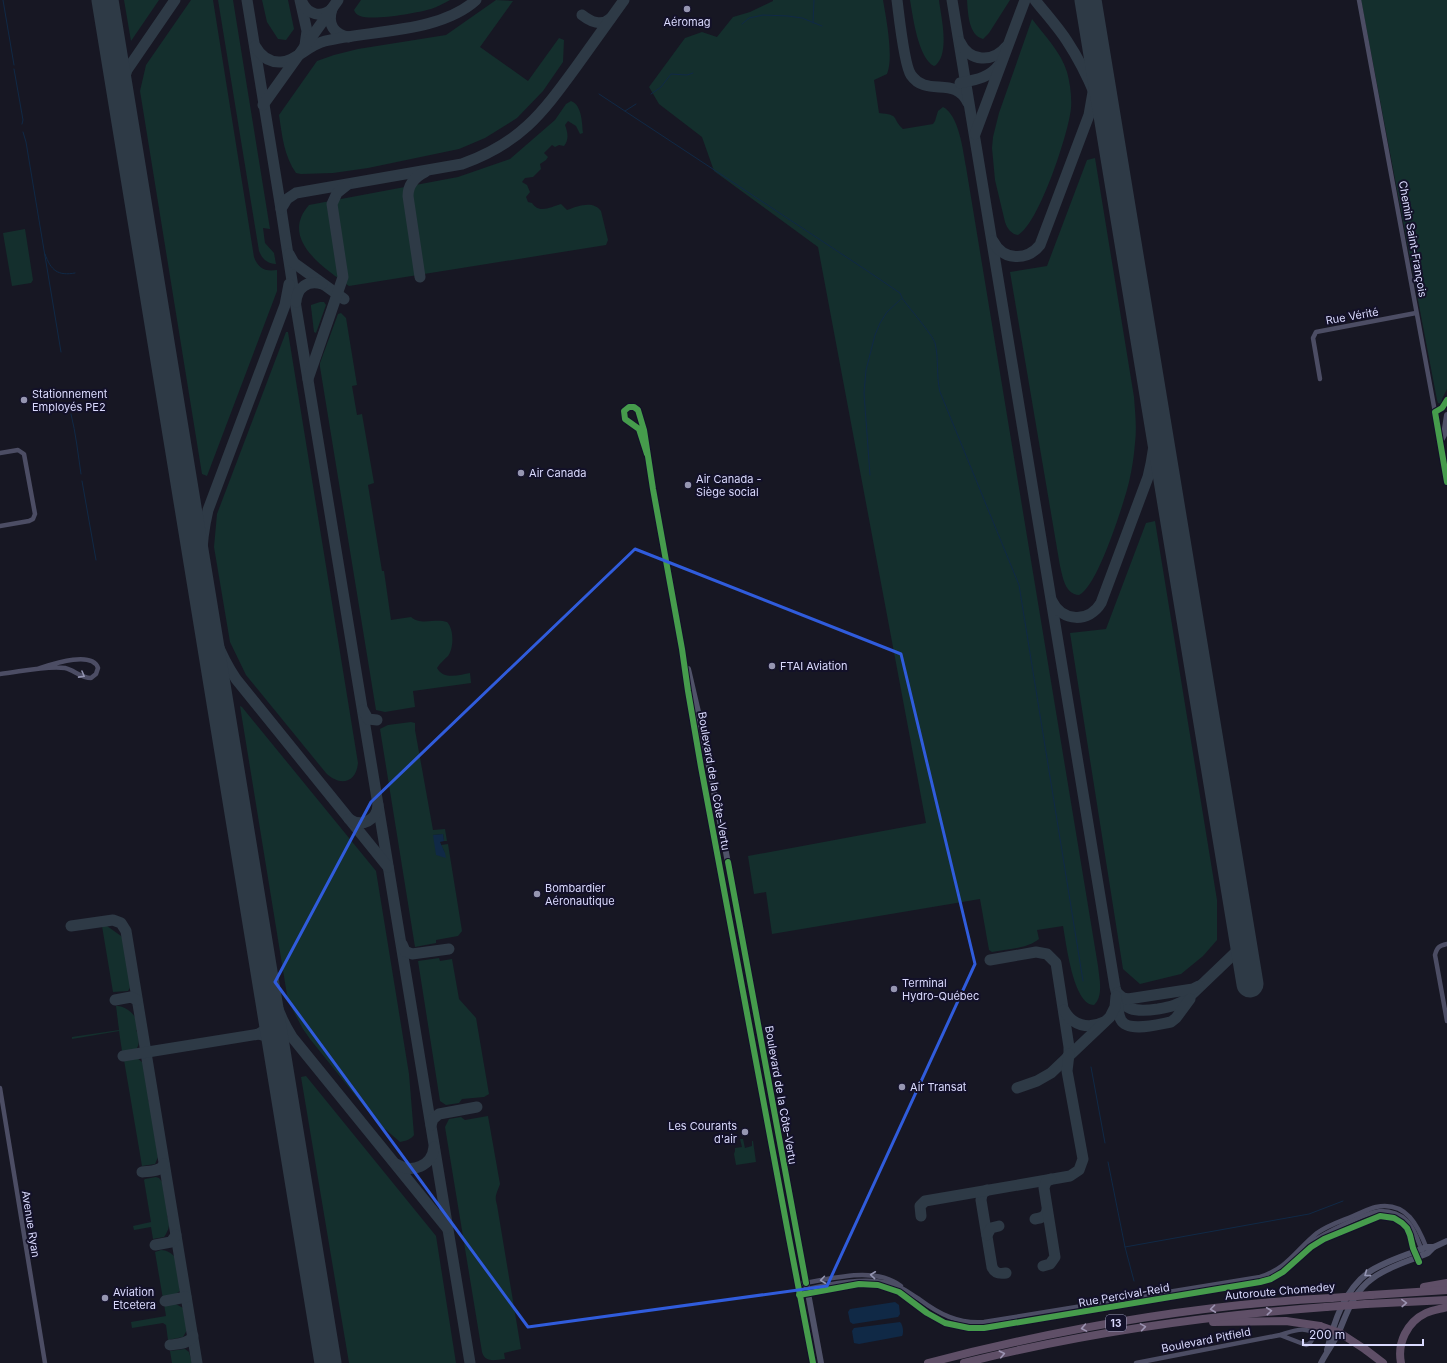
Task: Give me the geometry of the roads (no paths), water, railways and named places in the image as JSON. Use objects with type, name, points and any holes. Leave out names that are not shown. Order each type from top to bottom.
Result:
[{"type":"highway","points":[[1383,1295],[1447,1283]]},
{"type":"highway","name":"Autoroute Chomedey","points":[[928,1363],[1056,1333],[1132,1320],[1248,1304],[1447,1290]]},
{"type":"highway","name":"Autoroute Chomedey","points":[[964,1363],[1070,1340],[1174,1323],[1257,1312],[1447,1300]]},
{"type":"highway","points":[[1402,1363],[1402,1342],[1411,1324],[1426,1313],[1447,1307]]},
{"type":"highway","points":[[1174,1323],[1286,1320],[1320,1326],[1340,1333],[1383,1363]]},
{"type":"highway","points":[[1366,1350],[1375,1363]]},
{"type":"street","name":"Chemin Saint-François","points":[[1359,0],[1447,482]]},
{"type":"street","name":"Rue Vérité","points":[[1320,379],[1313,338],[1316,332],[1416,313]]},
{"type":"street","points":[[1435,412],[1442,408],[1447,400]]},
{"type":"street","name":"Boulevard de la Côte-Vertu","points":[[647,454],[638,429],[624,419],[624,411],[629,407],[634,407],[638,410],[644,430],[702,774],[813,1363]]},
{"type":"street","points":[[1440,442],[1444,435],[1447,415]]},
{"type":"street","points":[[0,453],[18,450],[24,454],[35,514],[33,519],[29,521],[0,526]]},
{"type":"street","name":"Boulevard de la Côte-Vertu","points":[[682,649],[693,689],[708,756],[821,1363]]},
{"type":"street","points":[[0,674],[37,669],[64,668],[75,671],[86,678],[90,678],[96,674],[98,668],[95,662],[90,660],[76,660],[37,669]]},
{"type":"street","points":[[1447,944],[1439,946],[1436,949],[1435,955],[1447,1021]]},
{"type":"street","name":"Avenue Ryan","points":[[0,1088],[45,1363]]},
{"type":"street","name":"Rue Percival-Reid","points":[[798,1284],[806,1286],[855,1275],[870,1274],[892,1279],[947,1317],[962,1321],[984,1322],[1256,1278],[1271,1273],[1281,1267],[1316,1234],[1327,1227],[1371,1208],[1382,1206],[1396,1209],[1409,1216],[1418,1227],[1425,1251]]},
{"type":"street","points":[[1321,1363],[1327,1350],[1337,1336],[1354,1298],[1362,1286],[1382,1272],[1447,1241]]},
{"type":"street","name":"Rue Percival-Reid","points":[[799,1292],[806,1286]]},
{"type":"street","name":"Boulevard Pitfield","points":[[1136,1363],[1304,1329],[1311,1332],[1313,1338],[1310,1344],[1306,1345],[1280,1335]]},
{"type":"water","points":[[443,834],[444,841],[440,842],[446,858],[436,855],[433,835]]},
{"type":"water","points":[[895,1302],[899,1305],[900,1314],[898,1317],[853,1324],[850,1322],[848,1312],[850,1309]]},
{"type":"water","points":[[900,1322],[903,1329],[902,1336],[859,1344],[854,1343],[852,1331],[854,1328]]},
{"type":"waterway","points":[[3,0],[14,65]]},
{"type":"waterway","points":[[813,23],[814,0]]},
{"type":"waterway","points":[[742,24],[749,18],[763,15],[802,18],[822,26]]},
{"type":"waterway","points":[[14,69],[23,120],[22,124]]},
{"type":"waterway","points":[[651,94],[661,87],[671,74],[687,75],[693,73]]},
{"type":"waterway","points":[[599,94],[900,293],[902,298],[933,339],[937,355],[940,392],[1019,585],[1083,981]]},
{"type":"waterway","points":[[625,111],[636,104]]},
{"type":"waterway","points":[[23,132],[26,142],[61,352]]},
{"type":"waterway","points":[[45,254],[50,265],[56,271],[64,274],[75,273]]},
{"type":"waterway","points":[[870,475],[864,393],[866,370],[875,335],[880,323],[887,312],[901,299]]},
{"type":"waterway","points":[[71,414],[76,436],[81,474]]},
{"type":"waterway","points":[[82,481],[96,560]]},
{"type":"waterway","points":[[1091,1067],[1105,1143]]},
{"type":"waterway","points":[[1108,1162],[1125,1247],[1134,1281]]},
{"type":"waterway","points":[[1125,1247],[1309,1214],[1343,1201]]},
{"type":"place","name":"Aéromag","points":[[687,9]]},
{"type":"place","name":"Stationnement Employés PE2","points":[[24,400]]},
{"type":"place","name":"Air Canada","points":[[521,473]]},
{"type":"place","name":"Air Canada - Siège social","points":[[688,485]]},
{"type":"place","name":"FTAI Aviation","points":[[772,666]]},
{"type":"place","name":"Bombardier Aéronautique","points":[[537,894]]},
{"type":"place","name":"Terminal Hydro-Québec","points":[[894,989]]},
{"type":"place","name":"Air Transat","points":[[902,1087]]},
{"type":"place","name":"Les Courants d'air","points":[[745,1132]]},
{"type":"place","name":"Aviation Etcetera","points":[[105,1298]]}]
